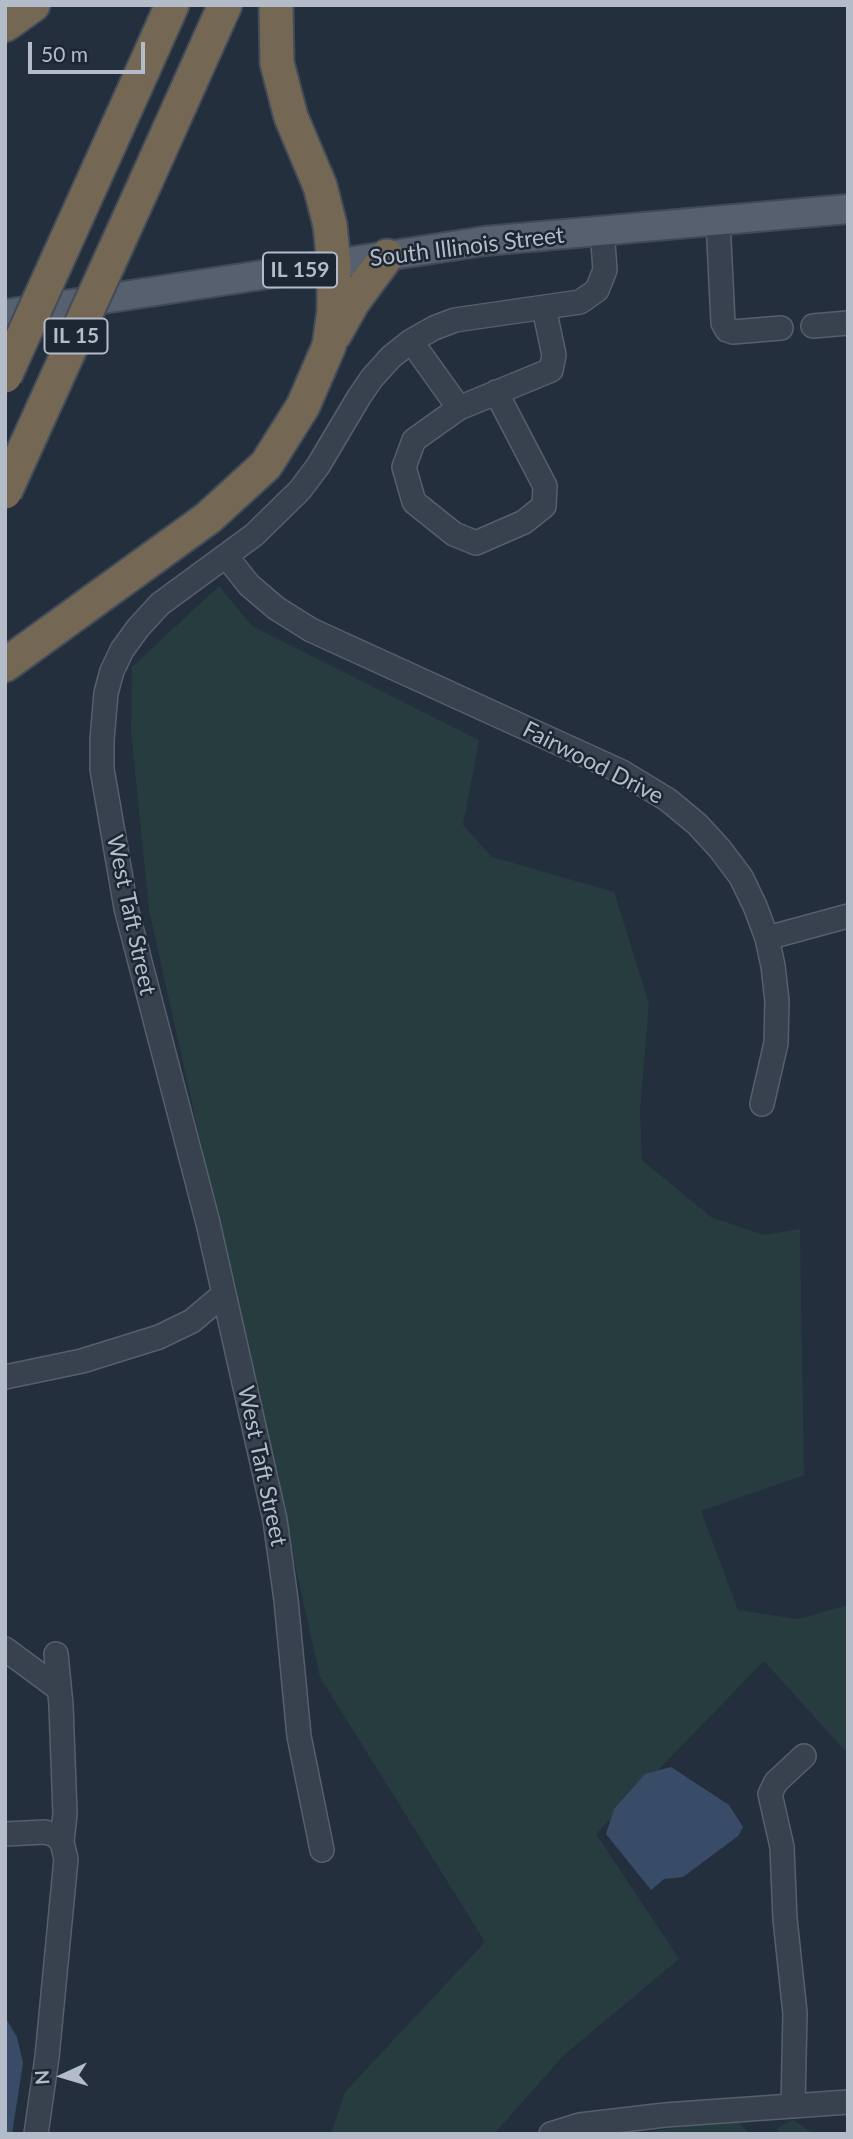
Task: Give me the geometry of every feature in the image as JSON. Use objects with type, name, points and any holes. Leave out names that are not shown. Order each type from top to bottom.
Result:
[{"type":"highway","points":[[5,25],[33,5]]},
{"type":"highway","name":"IL 15","points":[[5,376],[172,5]]},
{"type":"highway","name":"IL 15","points":[[5,492],[225,5]]},
{"type":"highway","points":[[276,5],[278,63],[291,117],[320,186],[330,225],[334,265],[334,311],[329,346]]},
{"type":"highway","points":[[5,665],[208,518],[266,465],[303,406],[329,346],[353,302],[387,256]]},
{"type":"main road","name":"South Illinois Street","points":[[5,314],[485,242],[848,209]]},
{"type":"street","points":[[718,220],[723,324],[727,330],[733,332],[781,328]]},
{"type":"street","name":"West Taft Street","points":[[322,1850],[299,1737],[286,1600],[275,1520],[224,1294],[126,908],[102,769],[106,693],[122,650],[138,628],[160,604],[254,535],[300,490],[318,466],[372,378],[411,341],[455,320],[580,302],[597,290],[605,270],[602,230]]},
{"type":"street","points":[[496,392],[545,485],[544,506],[523,522],[476,543],[454,534],[414,502],[404,467],[414,440],[459,408],[496,392],[551,370],[554,355],[544,308]]},
{"type":"street","points":[[813,326],[848,323]]},
{"type":"street","points":[[411,341],[459,408]]},
{"type":"street","name":"Fairwood Drive","points":[[226,556],[258,593],[311,630],[622,772],[668,800],[697,824],[741,877],[767,937],[774,966],[777,1000],[776,1042],[762,1104]]},
{"type":"street","points":[[767,937],[848,915]]},
{"type":"street","points":[[5,1377],[82,1361],[159,1337],[192,1321],[224,1294]]},
{"type":"street","points":[[5,1649],[59,1689]]},
{"type":"street","points":[[36,2134],[47,2057],[66,1859],[62,1842],[65,1814],[56,1654]]},
{"type":"street","points":[[793,2106],[795,2013],[780,1858],[782,1847],[770,1794],[776,1783],[804,1756]]},
{"type":"street","points":[[5,1834],[45,1832],[55,1835],[62,1842]]},
{"type":"street","points":[[551,2134],[592,2123],[665,2115],[848,2102]]},
{"type":"green space","points":[[219,586],[252,626],[479,740],[463,825],[492,857],[614,892],[649,1003],[640,1110],[642,1160],[711,1217],[764,1235],[800,1229],[804,1475],[701,1511],[738,1610],[798,1619],[848,1605],[848,1754],[764,1661],[596,1834],[679,1959],[564,2055],[494,2134],[331,2134],[345,2092],[485,1942],[320,1677],[149,910],[131,731],[132,667]]},
{"type":"green space","points":[[793,2120],[814,2134],[781,2134],[777,2128]]},
{"type":"green space","points":[[739,2122],[750,2134],[633,2134],[692,2125]]},
{"type":"water","points":[[671,1767],[729,1805],[743,1827],[738,1836],[683,1877],[664,1879],[651,1890],[606,1834],[614,1809],[645,1774]]},
{"type":"water","points":[[5,2017],[17,2037],[23,2063],[12,2134],[5,2134]]}]
